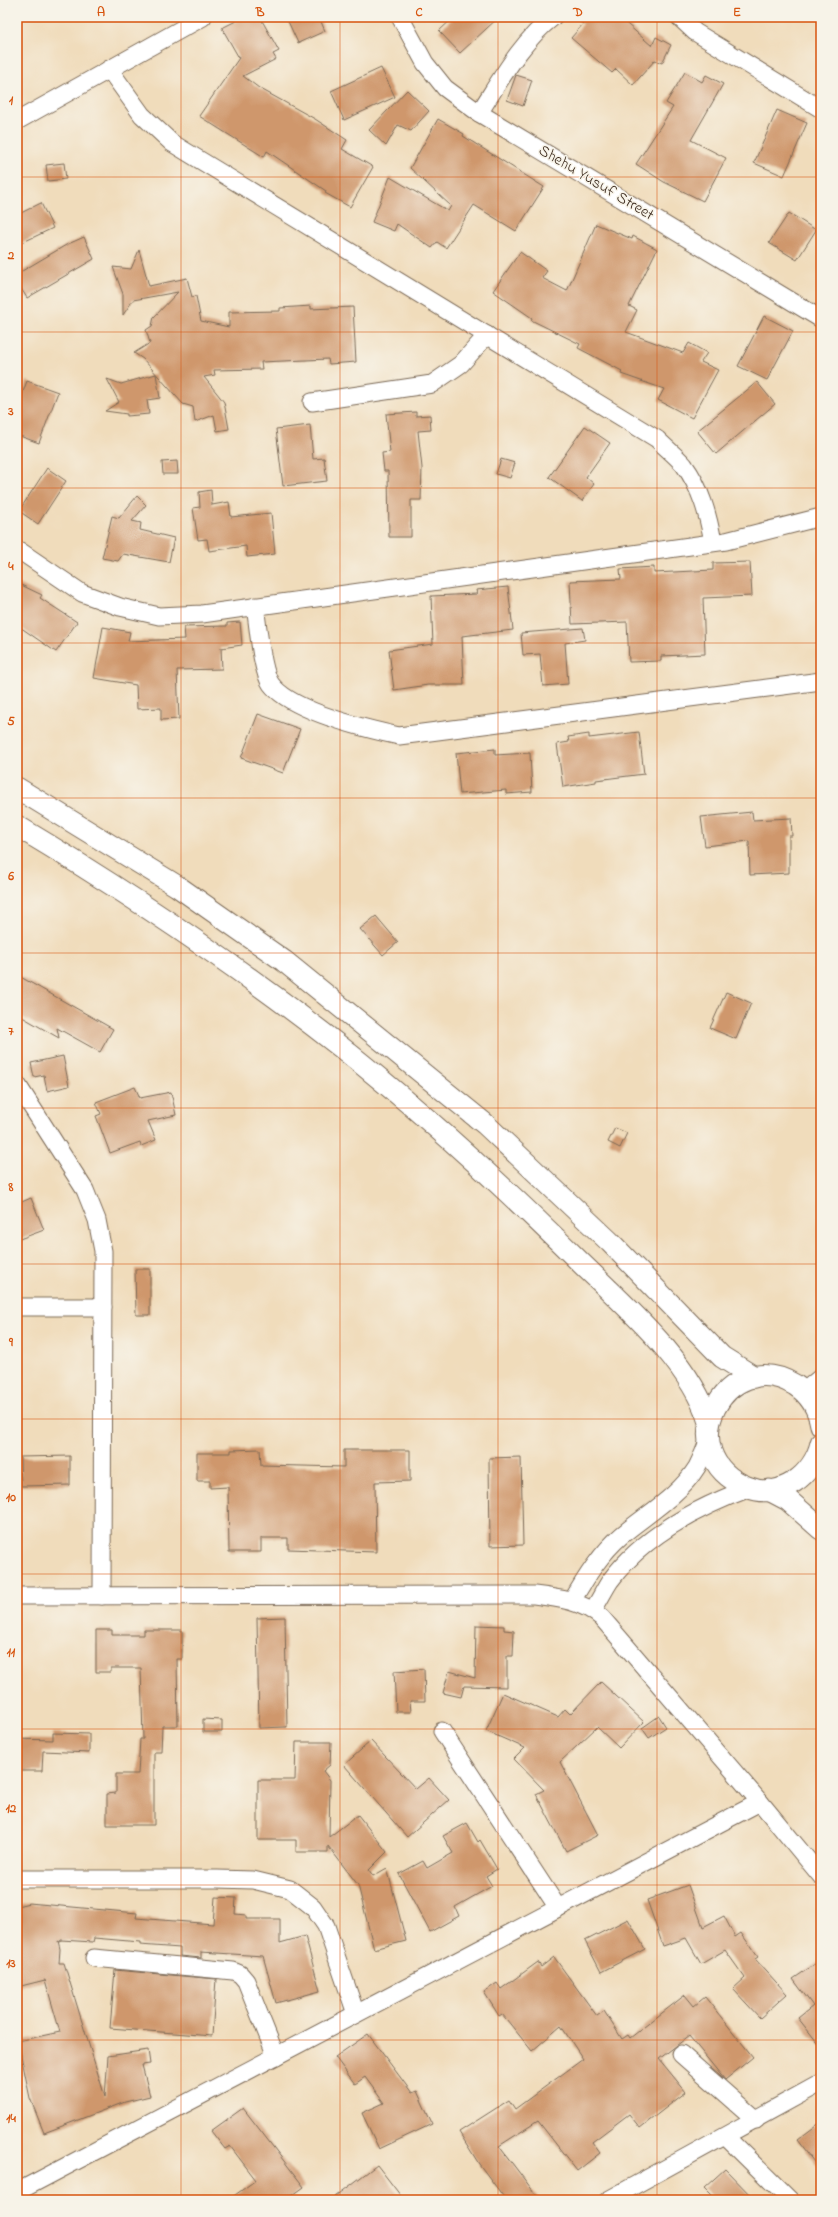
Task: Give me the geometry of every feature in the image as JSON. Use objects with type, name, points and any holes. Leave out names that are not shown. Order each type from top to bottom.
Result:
[{"type":"main road","points":[[17,788],[177,886],[284,961],[485,1124],[610,1242],[722,1357],[754,1377]]},
{"type":"main road","points":[[17,826],[95,873],[237,969],[342,1048],[448,1138],[550,1233],[622,1303],[658,1342],[696,1390],[709,1432],[713,1457],[722,1471],[734,1481],[788,1500],[821,1529]]},
{"type":"main road","points":[[709,1432],[714,1406],[725,1393],[738,1383],[754,1377],[778,1378],[789,1382],[803,1392],[815,1406],[821,1425]]},
{"type":"main road","points":[[759,1489],[782,1487],[794,1482],[813,1463],[820,1450]]},
{"type":"street","points":[[17,121],[203,17]]},
{"type":"street","name":"Shehu Yusuf Street","points":[[400,17],[425,63],[445,88],[479,113],[821,319]]},
{"type":"street","points":[[479,113],[516,55],[542,26],[553,17]]},
{"type":"street","points":[[678,17],[695,32],[821,109]]},
{"type":"street","points":[[109,69],[142,115],[172,143],[657,439],[683,465],[697,489],[707,513],[713,542]]},
{"type":"street","points":[[312,402],[432,384],[461,364],[487,335]]},
{"type":"street","points":[[17,549],[82,593],[120,607],[159,616],[202,614],[713,542],[821,517]]},
{"type":"street","points":[[255,606],[263,660],[271,683],[294,702],[362,728],[399,736],[821,681]]},
{"type":"street","points":[[17,1084],[84,1190],[97,1220],[103,1251],[102,1596]]},
{"type":"street","points":[[17,1307],[103,1307]]},
{"type":"street","points":[[803,1392],[821,1377]]},
{"type":"street","points":[[572,1601],[600,1558],[622,1536],[653,1512],[687,1479],[697,1467],[709,1432]]},
{"type":"street","points":[[593,1610],[610,1581],[626,1562],[657,1536],[695,1510],[759,1489]]},
{"type":"street","points":[[17,1596],[534,1595],[572,1601],[593,1610],[602,1618],[760,1802],[821,1876]]},
{"type":"street","points":[[442,1731],[558,1908]]},
{"type":"street","points":[[17,2192],[760,1802]]},
{"type":"street","points":[[17,1879],[253,1880],[290,1889],[313,1907],[326,1926],[356,2014]]},
{"type":"street","points":[[94,1958],[233,1971],[240,1974],[246,1981],[276,2056]]},
{"type":"street","points":[[681,2054],[756,2120]]},
{"type":"street","points":[[608,2200],[726,2137],[821,2083]]},
{"type":"street","points":[[726,2137],[790,2200]]},
{"type":"building","points":[[244,17],[260,17],[279,51],[273,54],[276,59],[243,76],[259,88],[315,119],[347,140],[342,149],[373,167],[350,207],[325,193],[326,191],[267,151],[264,157],[199,116],[239,58],[222,28]]},
{"type":"building","points":[[286,17],[319,17],[325,31],[298,43]]},
{"type":"building","points":[[454,17],[499,17],[460,53],[439,31]]},
{"type":"building","points":[[574,17],[619,17],[652,46],[656,37],[671,45],[662,63],[655,60],[633,85],[616,69],[612,73],[571,38],[583,24]]},
{"type":"building","points":[[381,68],[395,97],[344,120],[331,91]]},
{"type":"building","points":[[685,72],[702,82],[706,75],[723,84],[691,140],[726,158],[703,201],[664,182],[636,164],[673,107],[666,103]]},
{"type":"building","points":[[516,75],[532,80],[523,106],[507,100]]},
{"type":"building","points":[[407,90],[429,111],[411,131],[398,125],[386,146],[369,130]]},
{"type":"building","points":[[777,110],[807,123],[784,176],[754,163]]},
{"type":"building","points":[[438,119],[464,134],[463,136],[544,187],[516,231],[474,205],[446,248],[437,242],[432,248],[397,224],[394,231],[372,222],[390,177],[448,211],[451,206],[410,168]]},
{"type":"building","points":[[64,163],[66,179],[48,181],[46,165]]},
{"type":"building","points":[[41,203],[53,228],[17,245],[17,215]]},
{"type":"building","points":[[789,213],[816,230],[797,260],[769,243]]},
{"type":"building","points":[[596,224],[632,239],[633,236],[657,249],[629,306],[637,310],[626,332],[683,353],[689,343],[707,353],[701,362],[718,370],[692,418],[658,400],[664,389],[621,374],[622,371],[578,348],[580,344],[531,320],[532,318],[493,291],[520,252],[547,271],[542,278],[567,291]]},
{"type":"building","points":[[84,237],[94,259],[27,298],[17,282],[17,274],[66,245]]},
{"type":"building","points":[[139,250],[149,286],[187,278],[192,297],[196,296],[201,321],[229,327],[229,312],[280,311],[280,308],[311,306],[311,309],[353,307],[356,362],[329,364],[328,359],[261,362],[262,369],[214,370],[215,375],[204,377],[224,402],[229,429],[217,431],[214,415],[195,422],[193,407],[183,404],[143,359],[134,353],[150,343],[146,330],[152,326],[154,317],[178,292],[133,300],[123,315],[123,294],[113,267],[131,269]]},
{"type":"building","points":[[764,316],[793,331],[767,380],[738,366]]},
{"type":"building","points":[[156,374],[160,398],[147,400],[149,414],[127,416],[127,414],[105,411],[119,402],[107,379],[121,384]]},
{"type":"building","points":[[27,381],[58,392],[39,443],[17,435],[17,408]]},
{"type":"building","points":[[757,382],[775,404],[716,454],[697,431]]},
{"type":"building","points":[[416,412],[416,416],[430,415],[431,430],[418,431],[422,468],[421,500],[411,500],[411,537],[389,537],[388,471],[384,471],[382,453],[390,452],[386,414]]},
{"type":"building","points":[[310,425],[313,459],[324,458],[327,481],[283,486],[276,429]]},
{"type":"building","points":[[585,426],[610,443],[586,477],[594,484],[582,501],[549,477]]},
{"type":"building","points":[[501,459],[515,463],[510,478],[496,474]]},
{"type":"building","points":[[177,461],[178,474],[163,474],[162,462]]},
{"type":"building","points":[[47,468],[66,481],[38,524],[19,511]]},
{"type":"building","points":[[211,490],[212,505],[229,502],[231,517],[271,513],[275,554],[247,557],[246,546],[209,551],[207,539],[198,540],[193,508],[200,507],[199,492]]},
{"type":"building","points":[[137,496],[146,505],[132,521],[141,523],[140,530],[174,538],[169,562],[123,554],[118,561],[102,558],[112,516],[119,518]]},
{"type":"building","points":[[750,562],[752,596],[703,598],[705,654],[661,656],[661,661],[629,662],[627,622],[572,624],[570,581],[621,579],[620,569],[654,567],[654,573],[713,570],[713,563]]},
{"type":"building","points":[[17,583],[42,595],[40,598],[77,622],[56,652],[17,625]]},
{"type":"building","points":[[508,587],[513,630],[462,636],[464,685],[428,685],[394,690],[389,650],[433,644],[431,596],[477,594],[476,590]]},
{"type":"building","points":[[240,622],[242,645],[221,648],[222,669],[177,670],[179,719],[161,720],[161,708],[137,709],[136,685],[94,678],[103,627],[130,632],[128,641],[185,639],[184,627],[227,626],[227,623]]},
{"type":"building","points":[[583,628],[585,640],[565,643],[568,684],[543,686],[540,654],[523,655],[521,633]]},
{"type":"building","points":[[258,714],[300,729],[283,773],[241,758]]},
{"type":"building","points":[[639,732],[644,774],[596,780],[596,782],[563,787],[557,744],[569,742],[568,737],[589,734],[589,738]]},
{"type":"building","points":[[495,749],[495,755],[530,753],[532,792],[506,794],[506,790],[460,794],[456,753]]},
{"type":"building","points":[[752,812],[753,820],[791,818],[792,836],[789,836],[789,873],[750,875],[749,841],[705,846],[701,817]]},
{"type":"building","points":[[376,916],[398,942],[383,955],[360,929]]},
{"type":"building","points":[[17,975],[113,1029],[100,1052],[57,1028],[59,1038],[17,1014]]},
{"type":"building","points":[[726,992],[751,1003],[736,1039],[710,1028]]},
{"type":"building","points":[[63,1056],[69,1086],[47,1091],[44,1075],[34,1077],[31,1063]]},
{"type":"building","points":[[135,1087],[140,1098],[171,1092],[176,1115],[148,1121],[156,1140],[141,1146],[140,1142],[110,1153],[96,1116],[101,1114],[96,1102]]},
{"type":"building","points":[[615,1128],[627,1133],[620,1148],[608,1142]]},
{"type":"building","points":[[31,1198],[44,1230],[17,1240],[17,1204]]},
{"type":"building","points":[[135,1269],[150,1269],[150,1315],[136,1315]]},
{"type":"building","points":[[260,1449],[261,1465],[344,1467],[344,1450],[410,1450],[410,1481],[375,1482],[376,1552],[288,1549],[288,1538],[261,1538],[261,1552],[229,1552],[228,1487],[210,1488],[210,1481],[197,1481],[197,1453],[231,1453],[231,1450]]},
{"type":"building","points":[[70,1456],[70,1485],[21,1486],[20,1457]]},
{"type":"building","points":[[521,1457],[523,1545],[490,1546],[489,1458]]},
{"type":"building","points":[[285,1617],[287,1727],[259,1728],[257,1618]]},
{"type":"building","points":[[476,1625],[504,1626],[504,1630],[514,1631],[513,1656],[507,1656],[507,1687],[464,1686],[461,1697],[443,1693],[449,1671],[475,1678]]},
{"type":"building","points":[[96,1630],[112,1630],[112,1635],[144,1635],[144,1630],[182,1630],[182,1659],[177,1659],[178,1726],[162,1726],[161,1752],[154,1752],[154,1825],[107,1825],[107,1794],[116,1793],[116,1774],[138,1774],[140,1739],[143,1739],[141,1668],[111,1668],[111,1672],[96,1672]]},
{"type":"building","points":[[424,1669],[425,1701],[410,1701],[411,1712],[396,1712],[394,1671]]},
{"type":"building","points":[[601,1682],[644,1722],[619,1748],[597,1727],[560,1762],[598,1835],[566,1851],[536,1794],[544,1790],[514,1759],[525,1748],[486,1731],[503,1693],[558,1717],[565,1709],[570,1714]]},
{"type":"building","points":[[659,1716],[666,1727],[649,1738],[642,1728]]},
{"type":"building","points":[[203,1719],[222,1720],[222,1732],[203,1732]]},
{"type":"building","points":[[53,1733],[89,1734],[89,1753],[43,1751],[42,1771],[17,1771],[17,1739],[53,1740]]},
{"type":"building","points":[[371,1741],[416,1789],[429,1778],[449,1800],[407,1837],[344,1765]]},
{"type":"building","points":[[296,1742],[331,1742],[330,1765],[323,1771],[330,1780],[329,1837],[358,1815],[387,1852],[369,1870],[373,1876],[387,1868],[406,1941],[374,1949],[358,1885],[328,1846],[328,1852],[296,1852],[296,1840],[258,1840],[258,1780],[295,1780]]},
{"type":"building","points":[[467,1823],[478,1842],[480,1840],[497,1869],[486,1876],[492,1886],[455,1907],[459,1916],[430,1932],[399,1874],[423,1861],[427,1868],[453,1853],[443,1836]]},
{"type":"building","points":[[688,1885],[703,1927],[724,1916],[735,1937],[741,1933],[758,1957],[755,1959],[787,1994],[760,2018],[733,1989],[745,1978],[725,1950],[701,1964],[686,1938],[663,1946],[647,1900]]},
{"type":"building","points":[[215,1897],[236,1898],[235,1914],[246,1915],[246,1919],[280,1919],[280,1943],[305,1936],[320,1991],[276,2003],[263,1956],[201,1952],[201,1958],[180,1956],[180,1948],[140,1945],[140,1942],[94,1938],[93,1942],[58,1941],[60,1949],[59,1963],[64,1963],[105,2097],[108,2056],[148,2050],[150,2064],[142,2065],[150,2096],[125,2102],[44,2133],[30,2098],[18,2041],[60,2032],[45,1980],[17,1987],[17,1906],[29,1903],[137,1913],[136,1918],[213,1924]]},
{"type":"building","points":[[628,1919],[645,1949],[601,1972],[585,1941]]},
{"type":"building","points":[[554,1957],[597,2016],[604,2011],[622,2039],[628,2035],[630,2038],[685,1995],[694,2006],[705,1997],[753,2057],[725,2080],[689,2036],[659,2059],[686,2092],[640,2128],[629,2114],[592,2142],[600,2153],[577,2171],[538,2121],[499,2146],[540,2200],[506,2200],[479,2164],[459,2132],[509,2100],[515,2109],[583,2059],[561,2026],[532,2051],[502,2014],[499,2016],[484,1992],[497,1983],[501,1989],[538,1962],[541,1967]]},
{"type":"building","points":[[821,1960],[821,2047],[798,2018],[813,2006],[793,1979]]},
{"type":"building","points":[[115,1970],[216,1979],[212,2036],[110,2028]]},
{"type":"building","points":[[368,2034],[412,2093],[417,2091],[432,2124],[379,2149],[362,2113],[384,2103],[365,2077],[355,2084],[335,2057]]},
{"type":"building","points":[[243,2108],[304,2187],[286,2200],[228,2200],[256,2180],[230,2146],[225,2149],[211,2131]]},
{"type":"building","points":[[821,2122],[821,2171],[797,2140]]},
{"type":"building","points":[[377,2165],[404,2200],[331,2200]]},
{"type":"building","points":[[725,2169],[755,2200],[716,2200],[704,2188]]}]
